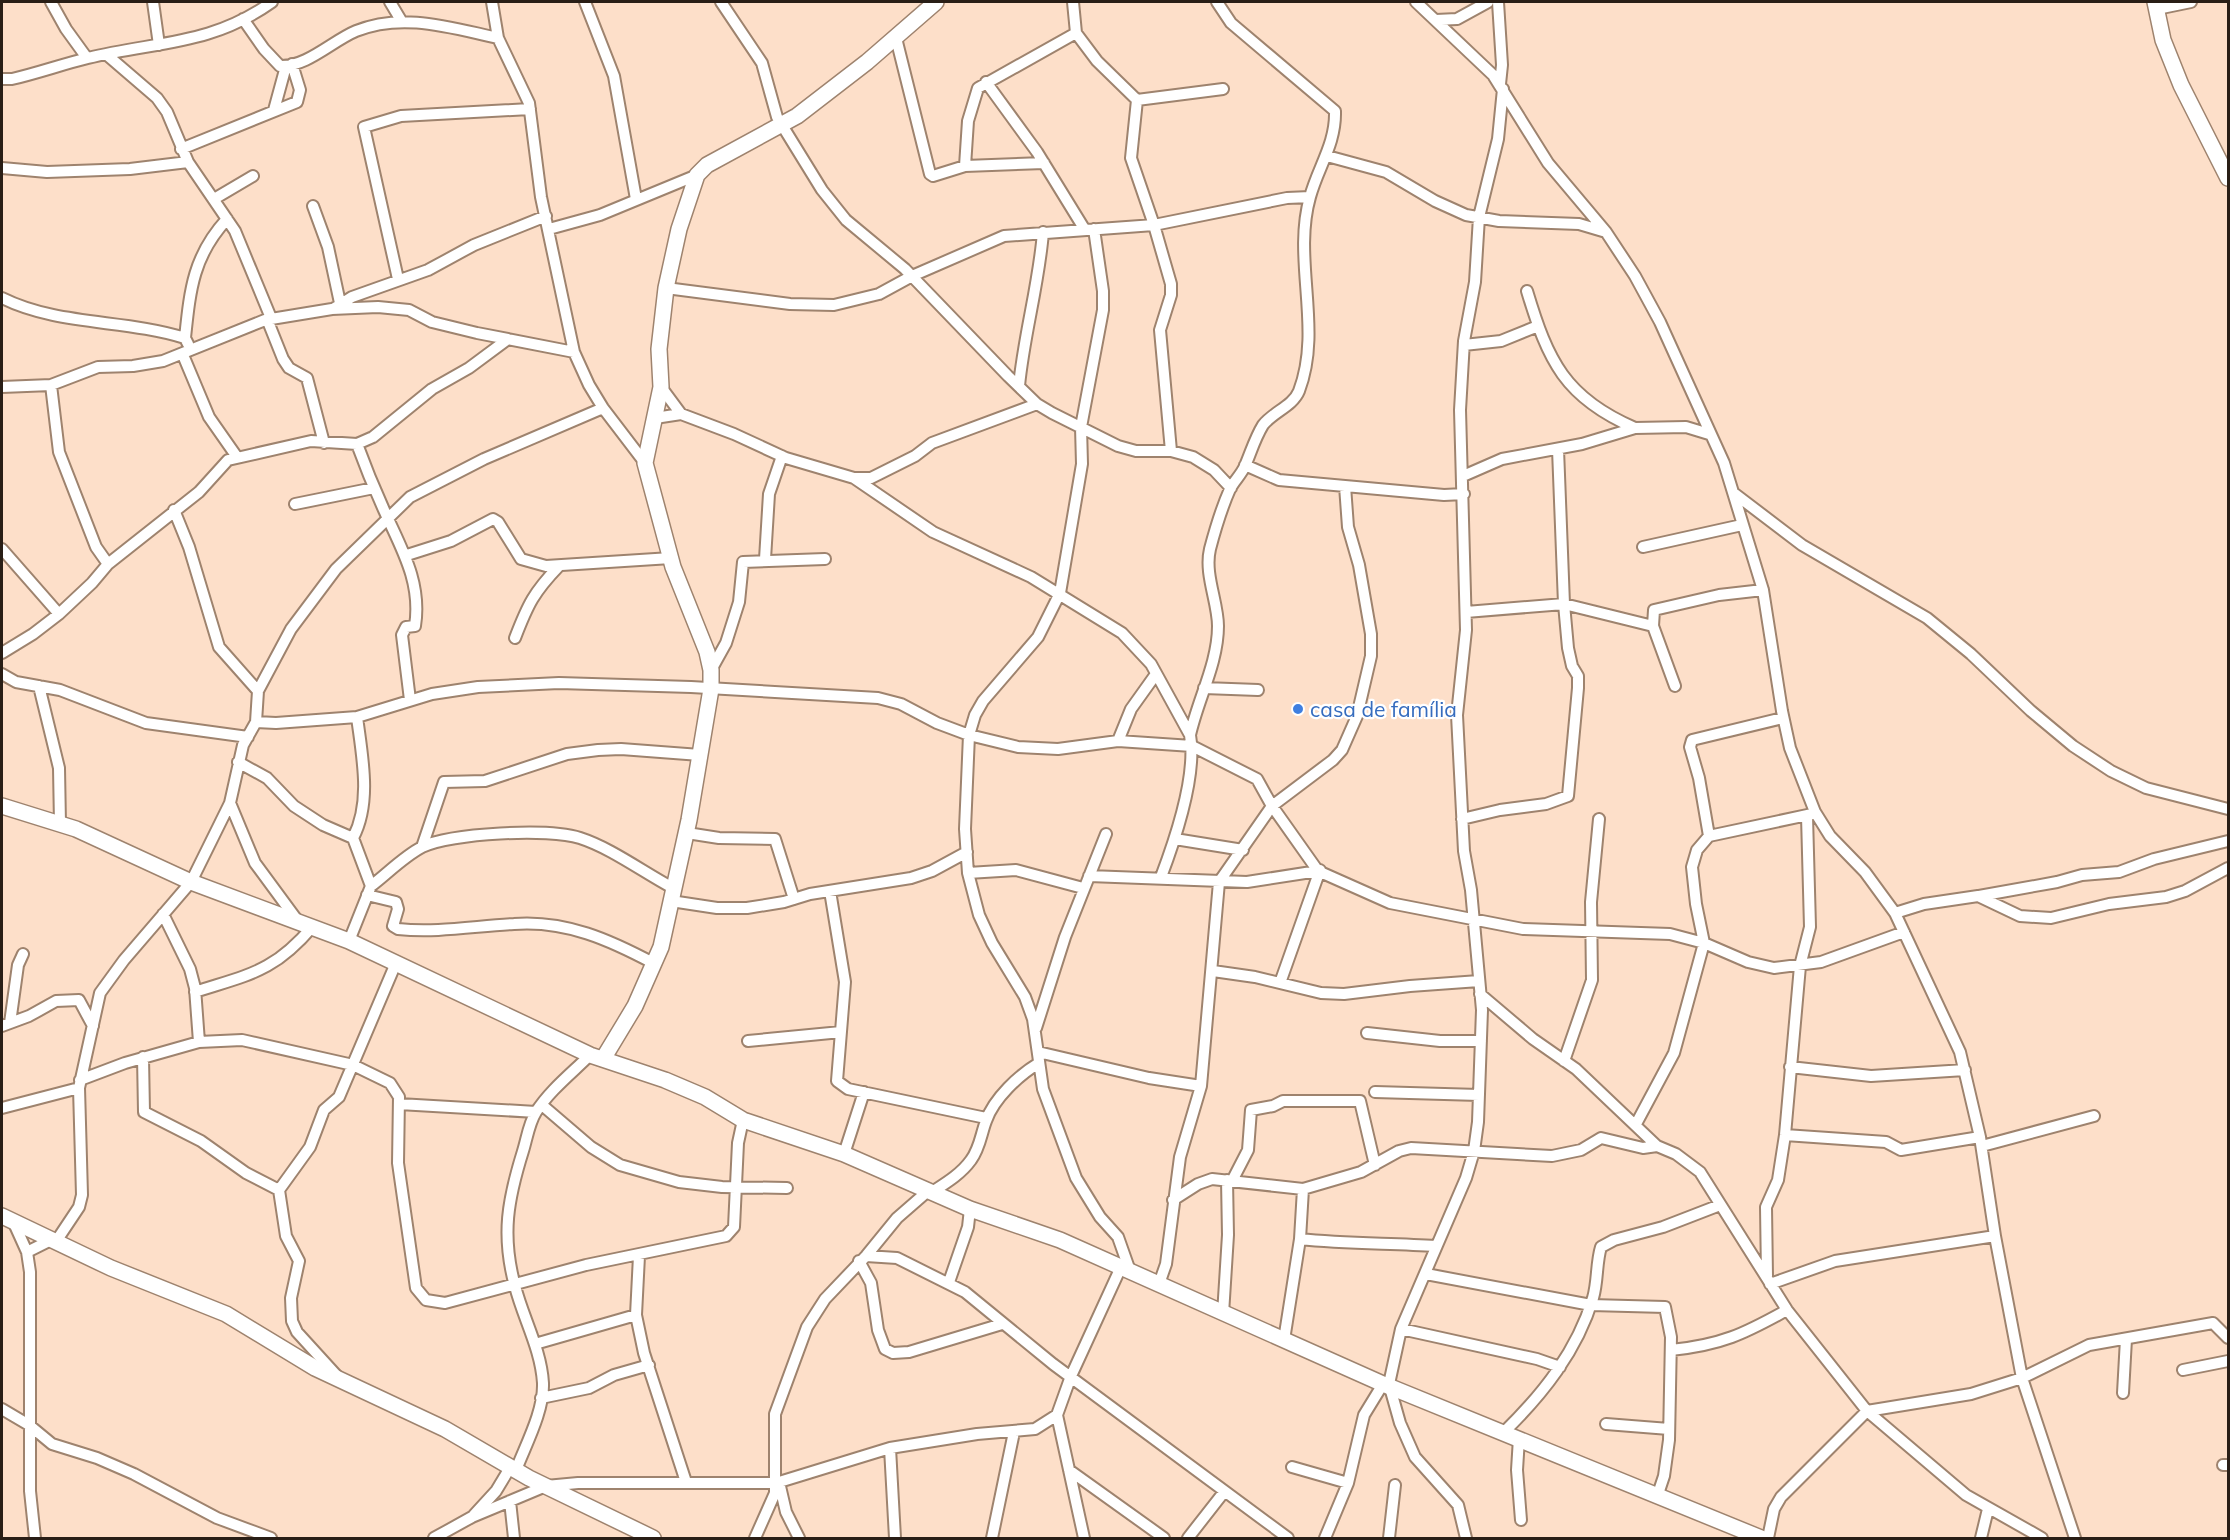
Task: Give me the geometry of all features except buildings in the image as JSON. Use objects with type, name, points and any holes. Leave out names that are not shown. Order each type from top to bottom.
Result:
[{"type":"street","points":[[51,2],[66,29],[87,58]]},
{"type":"street","points":[[153,2],[159,45]]},
{"type":"street","points":[[2,79],[12,79],[87,58],[194,40],[243,19],[272,2]]},
{"type":"street","points":[[390,2],[402,22]]},
{"type":"street","points":[[472,1517],[514,1468],[541,1398],[543,1383],[535,1344],[515,1286],[506,1222],[510,1191],[539,1108],[596,1057],[635,1006],[655,964],[687,834],[711,689],[711,670],[707,652],[671,558],[645,463],[603,408],[589,385],[574,352],[536,164],[531,109],[498,38],[492,2]]},
{"type":"street","points":[[585,2],[614,76],[636,199]]},
{"type":"street","points":[[721,2],[762,63],[781,124],[822,190],[846,220],[912,276],[1018,386],[1037,404],[1118,446],[1136,451],[1171,451],[1206,464],[1231,488]]},
{"type":"street","points":[[549,229],[600,215],[697,175],[707,165],[797,116],[896,38],[936,2]]},
{"type":"street","points":[[1073,2],[1076,33],[1097,61],[1137,100]]},
{"type":"street","points":[[1161,877],[1175,839],[1190,768],[1191,741],[1197,702],[1213,661],[1218,625],[1210,551],[1231,488],[1245,465],[1257,434],[1266,422],[1298,393],[1302,378],[1310,313],[1305,236],[1310,197],[1332,144],[1335,111],[1231,23],[1217,2]]},
{"type":"street","points":[[1416,2],[1481,62],[1502,87],[1548,163],[1606,232],[1655,313],[1735,494],[1742,525],[1763,590],[1783,718],[1811,814],[1810,927],[1800,966],[1785,1135],[1778,1180],[1766,1207],[1768,1280]]},
{"type":"street","points":[[1436,20],[1457,19],[1488,2]]},
{"type":"street","points":[[1325,1539],[1348,1483],[1364,1416],[1386,1384],[1401,1329],[1474,1151],[1481,1041],[1479,981],[1462,819],[1457,715],[1466,612],[1460,410],[1464,345],[1475,282],[1479,217],[1498,139],[1502,65],[1498,2]]},
{"type":"street","points":[[2190,2],[2156,5],[2163,40],[2181,85],[2229,178]]},
{"type":"street","points":[[243,19],[275,64],[289,65],[356,32],[378,24],[429,23],[498,38]]},
{"type":"street","points":[[965,166],[968,121],[974,96],[986,82],[1076,33]]},
{"type":"street","points":[[896,38],[930,174],[965,166],[1044,163]]},
{"type":"street","points":[[107,55],[157,98],[167,112],[188,162],[227,219],[265,298],[269,319],[283,358],[289,368],[307,378],[324,443]]},
{"type":"street","points":[[274,110],[289,65]]},
{"type":"street","points":[[181,148],[299,99],[300,90],[289,65]]},
{"type":"street","points":[[986,82],[1090,230],[1103,291],[1103,310],[1081,427],[1082,464],[1060,593],[1038,637],[983,701],[975,715],[969,735],[965,829],[968,873],[978,915],[992,944],[1025,997],[1036,1029],[1043,1089],[1076,1178],[1100,1217],[1118,1237],[1126,1269],[1071,1376],[1057,1415],[1084,1539]]},
{"type":"street","points":[[1137,100],[1223,89]]},
{"type":"street","points":[[1137,100],[1131,158],[1171,284],[1171,295],[1160,330],[1171,451]]},
{"type":"street","points":[[398,279],[364,127],[401,116],[531,109]]},
{"type":"street","points":[[1327,156],[1386,172],[1448,208],[1479,217],[1499,221],[1579,224],[1606,232]]},
{"type":"street","points":[[2,168],[47,172],[130,169],[188,162]]},
{"type":"street","points":[[645,463],[662,387],[659,349],[666,288],[679,229],[697,175]]},
{"type":"street","points":[[214,199],[253,176]]},
{"type":"street","points":[[666,288],[812,306],[858,301],[879,294],[912,276],[1004,236],[1154,225],[1287,198],[1310,197]]},
{"type":"street","points":[[313,206],[328,247],[336,306]]},
{"type":"street","points":[[336,306],[352,297],[398,279],[428,270],[465,249],[546,216]]},
{"type":"street","points":[[227,219],[205,247],[194,272],[185,338],[186,352],[209,417],[237,458]]},
{"type":"street","points":[[1018,386],[1022,352],[1037,283],[1042,232]]},
{"type":"street","points":[[1527,291],[1538,327],[1565,380],[1574,391],[1609,417],[1635,428]]},
{"type":"street","points":[[352,297],[355,308]]},
{"type":"street","points":[[2,298],[21,308],[46,315],[129,324],[185,338]]},
{"type":"street","points":[[2,387],[51,385],[87,370],[150,363],[186,352],[269,319],[336,306],[409,310],[432,322],[574,352]]},
{"type":"street","points":[[1464,345],[1501,341],[1538,327]]},
{"type":"street","points":[[2,653],[33,634],[59,614],[92,583],[108,564],[199,492],[218,468],[228,460],[290,444],[357,444],[373,437],[432,388],[486,357],[508,339]]},
{"type":"street","points":[[51,385],[59,452],[96,547],[108,564]]},
{"type":"street","points":[[662,387],[681,414]]},
{"type":"street","points":[[655,418],[681,414],[782,456],[854,478],[871,478],[915,456],[932,443],[1037,404]]},
{"type":"street","points":[[1686,427],[1698,407]]},
{"type":"street","points":[[27,1252],[53,1241],[76,1213],[82,1195],[79,1084],[100,993],[191,882],[230,803],[238,762],[256,722],[258,691],[291,629],[336,569],[410,496],[603,408]]},
{"type":"street","points":[[1605,438],[1609,417]]},
{"type":"street","points":[[1463,476],[1502,459],[1526,452],[1558,449],[1635,428],[1686,427],[1709,434]]},
{"type":"street","points":[[357,444],[374,488],[406,555],[415,591],[415,626],[406,627],[402,635],[410,700]]},
{"type":"street","points":[[1462,819],[1500,810],[1546,804],[1568,796],[1578,676],[1572,666],[1568,648],[1564,604],[1558,449]]},
{"type":"street","points":[[765,559],[769,494],[782,456]]},
{"type":"street","points":[[1245,465],[1279,480],[1464,494]]},
{"type":"street","points":[[854,478],[933,532],[1060,593],[1122,633],[1137,647],[1156,674],[1191,741]]},
{"type":"street","points":[[1159,1284],[1166,1264],[1180,1157],[1201,1086],[1213,971],[1219,882],[1272,806],[1333,760],[1348,739],[1357,716],[1371,656],[1371,634],[1359,565],[1348,527],[1345,486]]},
{"type":"street","points":[[295,504],[374,488]]},
{"type":"street","points":[[1735,494],[1802,545],[1927,618],[1971,654],[2031,711],[2073,746],[2111,771],[2146,788],[2229,809]]},
{"type":"street","points":[[174,510],[189,547],[219,647],[258,691]]},
{"type":"street","points":[[406,555],[451,541],[493,519],[498,522],[521,559],[546,566],[671,558]]},
{"type":"street","points":[[1643,547],[1742,525]]},
{"type":"street","points":[[2,549],[59,614]]},
{"type":"street","points":[[711,670],[726,643],[739,602],[742,564],[765,559],[825,559]]},
{"type":"street","points":[[515,638],[529,601],[559,566]]},
{"type":"street","points":[[1675,686],[1653,626],[1652,614],[1658,608],[1719,595],[1763,590]]},
{"type":"street","points":[[1466,612],[1564,604],[1653,626]]},
{"type":"street","points":[[2,674],[16,682],[60,690],[146,723],[248,737]]},
{"type":"street","points":[[1118,741],[1131,709],[1156,674]]},
{"type":"street","points":[[256,722],[276,723],[357,717],[410,700],[478,687],[559,682],[878,698],[901,704],[938,723],[969,735],[1003,744],[1037,749],[1118,741],[1191,741],[1257,779],[1272,806],[1319,871],[1371,897],[1390,903],[1523,929],[1591,933],[1658,932],[1704,943],[1732,957],[1763,966],[1800,966],[1839,957],[1904,932]]},
{"type":"street","points":[[39,686],[59,768],[60,824]]},
{"type":"street","points":[[1204,688],[1258,690]]},
{"type":"street","points":[[357,717],[363,784],[362,815],[353,838],[369,891]]},
{"type":"street","points":[[1709,836],[1700,778],[1690,747],[1692,740],[1783,718]]},
{"type":"street","points":[[422,847],[444,782],[485,781],[567,754],[598,750],[621,749],[700,755]]},
{"type":"street","points":[[238,762],[267,778],[294,806],[323,825],[353,838]]},
{"type":"street","points":[[230,803],[255,863],[297,920]]},
{"type":"street","points":[[2,806],[60,824],[191,882],[349,940],[596,1057],[705,1097],[743,1120],[844,1154],[970,1209],[1027,1227],[1386,1384],[1761,1539]]},
{"type":"street","points":[[1636,1124],[1674,1053],[1704,943],[1696,904],[1692,867],[1697,850],[1709,836],[1811,814]]},
{"type":"street","points":[[1811,814],[1865,872],[1895,913],[1945,1019],[1965,1070],[1981,1142],[1995,1236],[2022,1378],[2075,1539]]},
{"type":"street","points":[[1564,1061],[1592,980],[1591,933],[1599,819]]},
{"type":"street","points":[[349,940],[369,891],[422,847],[441,842],[517,832],[561,834],[598,845],[672,894],[717,908],[737,908],[911,878],[932,871],[967,852]]},
{"type":"street","points":[[687,834],[719,838],[769,837],[775,840],[794,899]]},
{"type":"street","points":[[1036,1029],[1083,888],[1106,834]]},
{"type":"street","points":[[1175,839],[1243,850]]},
{"type":"street","points":[[1895,913],[1924,904],[1978,897],[2082,875],[2119,872],[2154,859],[2229,841]]},
{"type":"street","points":[[1978,897],[2020,916],[2051,918],[2109,904],[2166,897],[2185,891],[2229,868]]},
{"type":"street","points":[[968,873],[1016,870],[1083,888]]},
{"type":"street","points":[[1089,876],[1161,877],[1219,882],[1269,880],[1319,871]]},
{"type":"street","points":[[1280,983],[1319,871]]},
{"type":"street","points":[[369,891],[396,902],[398,909],[393,926],[399,929],[445,932],[515,924],[549,926],[584,931],[605,938],[655,964]]},
{"type":"street","points":[[830,891],[845,982],[837,1081],[848,1089],[986,1118]]},
{"type":"street","points":[[163,914],[186,956],[195,992],[199,1042]]},
{"type":"street","points":[[195,992],[270,966],[286,955],[313,926]]},
{"type":"street","points":[[6,1024],[18,965],[23,954]]},
{"type":"street","points":[[338,1378],[302,1337],[292,1321],[291,1298],[298,1260],[286,1236],[279,1190],[310,1148],[319,1118],[339,1097],[396,963]]},
{"type":"street","points":[[1213,971],[1321,993],[1344,994],[1479,981]]},
{"type":"street","points":[[1480,994],[1533,1039],[1564,1061],[1636,1124],[1657,1146],[1676,1154],[1700,1172],[1752,1259],[1787,1310],[1867,1411],[1944,1478],[1988,1509],[2028,1528],[2042,1539]]},
{"type":"street","points":[[6,1024],[56,1001],[78,1000],[93,1026]]},
{"type":"street","points":[[748,1041],[841,1032]]},
{"type":"street","points":[[1368,1033],[1440,1041],[1481,1041]]},
{"type":"street","points":[[2,1108],[79,1084],[143,1058],[199,1042],[242,1040],[353,1065],[390,1083],[398,1092],[398,1162],[416,1288],[422,1296],[445,1303],[515,1286],[586,1265],[722,1238],[731,1233],[734,1227],[738,1143],[743,1120]]},
{"type":"street","points":[[143,1058],[144,1112],[201,1141],[246,1173],[279,1190]]},
{"type":"street","points":[[1039,1058],[1201,1086]]},
{"type":"street","points":[[800,1539],[786,1512],[778,1482],[773,1420],[795,1353],[807,1327],[825,1299],[897,1218],[930,1192],[957,1176],[973,1158],[986,1118],[1039,1058]]},
{"type":"street","points":[[1790,1068],[1871,1076],[1965,1070]]},
{"type":"street","points":[[844,1154],[864,1092]]},
{"type":"street","points":[[1375,1092],[1479,1095]]},
{"type":"street","points":[[1223,1314],[1229,1180],[1248,1150],[1251,1110],[1274,1106],[1283,1101],[1360,1101],[1375,1165]]},
{"type":"street","points":[[399,1104],[539,1108],[610,1161],[679,1182],[735,1187],[787,1188]]},
{"type":"street","points":[[1785,1135],[1886,1142],[1901,1150],[1981,1142],[2094,1116]]},
{"type":"street","points":[[1173,1200],[1198,1184],[1212,1179],[1303,1189],[1361,1172],[1399,1151],[1411,1148],[1552,1156],[1581,1150],[1601,1138],[1643,1148],[1657,1146]]},
{"type":"street","points":[[1284,1340],[1300,1239],[1303,1189]]},
{"type":"street","points":[[1504,1432],[1530,1406],[1560,1367],[1581,1330],[1596,1286],[1599,1253],[1606,1244],[1664,1227],[1720,1205]]},
{"type":"street","points":[[949,1282],[968,1227],[970,1209]]},
{"type":"street","points":[[7,1218],[53,1241],[226,1314],[253,1328],[281,1349],[374,1398],[459,1436],[546,1486],[653,1539]]},
{"type":"street","points":[[7,1218],[27,1252],[31,1364],[30,1491],[35,1539]]},
{"type":"street","points":[[1768,1280],[1835,1261],[1995,1236]]},
{"type":"street","points":[[1300,1239],[1364,1245],[1385,1243],[1436,1246]]},
{"type":"street","points":[[639,1256],[636,1315],[649,1365],[686,1482]]},
{"type":"street","points":[[862,1258],[897,1258],[965,1292],[1071,1376],[1288,1539]]},
{"type":"street","points":[[862,1258],[871,1283],[878,1330],[885,1349],[893,1353],[909,1352],[1002,1323]]},
{"type":"street","points":[[1425,1274],[1612,1308],[1665,1307],[1670,1322],[1671,1350],[1669,1429],[1664,1476],[1657,1497]]},
{"type":"street","points":[[1671,1350],[1707,1346],[1734,1338],[1787,1310]]},
{"type":"street","points":[[535,1344],[636,1315]]},
{"type":"street","points":[[1768,1539],[1774,1509],[1781,1497],[1867,1411],[1971,1394],[2022,1378],[2090,1345],[2213,1323],[2229,1338]]},
{"type":"street","points":[[1401,1329],[1538,1359],[1560,1367]]},
{"type":"street","points":[[2123,1393],[2126,1339]]},
{"type":"street","points":[[2183,1370],[2229,1361]]},
{"type":"street","points":[[541,1398],[589,1388],[614,1374],[649,1365]]},
{"type":"street","points":[[1386,1384],[1415,1457],[1458,1505],[1466,1539]]},
{"type":"street","points":[[2,1409],[62,1449],[96,1458],[134,1474],[217,1518],[271,1539]]},
{"type":"street","points":[[434,1539],[472,1517],[546,1486],[578,1483],[778,1482],[890,1448],[1035,1429],[1057,1415]]},
{"type":"street","points":[[1606,1424],[1669,1429]]},
{"type":"street","points":[[992,1539],[1014,1432]]},
{"type":"street","points":[[1520,1438],[1517,1470],[1521,1520]]},
{"type":"street","points":[[890,1448],[896,1539]]},
{"type":"street","points":[[1292,1467],[1348,1483]]},
{"type":"street","points":[[1069,1470],[1164,1539]]},
{"type":"street","points":[[755,1539],[778,1482]]},
{"type":"street","points":[[1389,1539],[1395,1485]]},
{"type":"street","points":[[1188,1539],[1224,1492]]},
{"type":"street","points":[[510,1501],[513,1539]]},
{"type":"street","points":[[1981,1539],[1988,1509]]},
{"type":"place","name":"casa de família","points":[[1298,709]]}]
